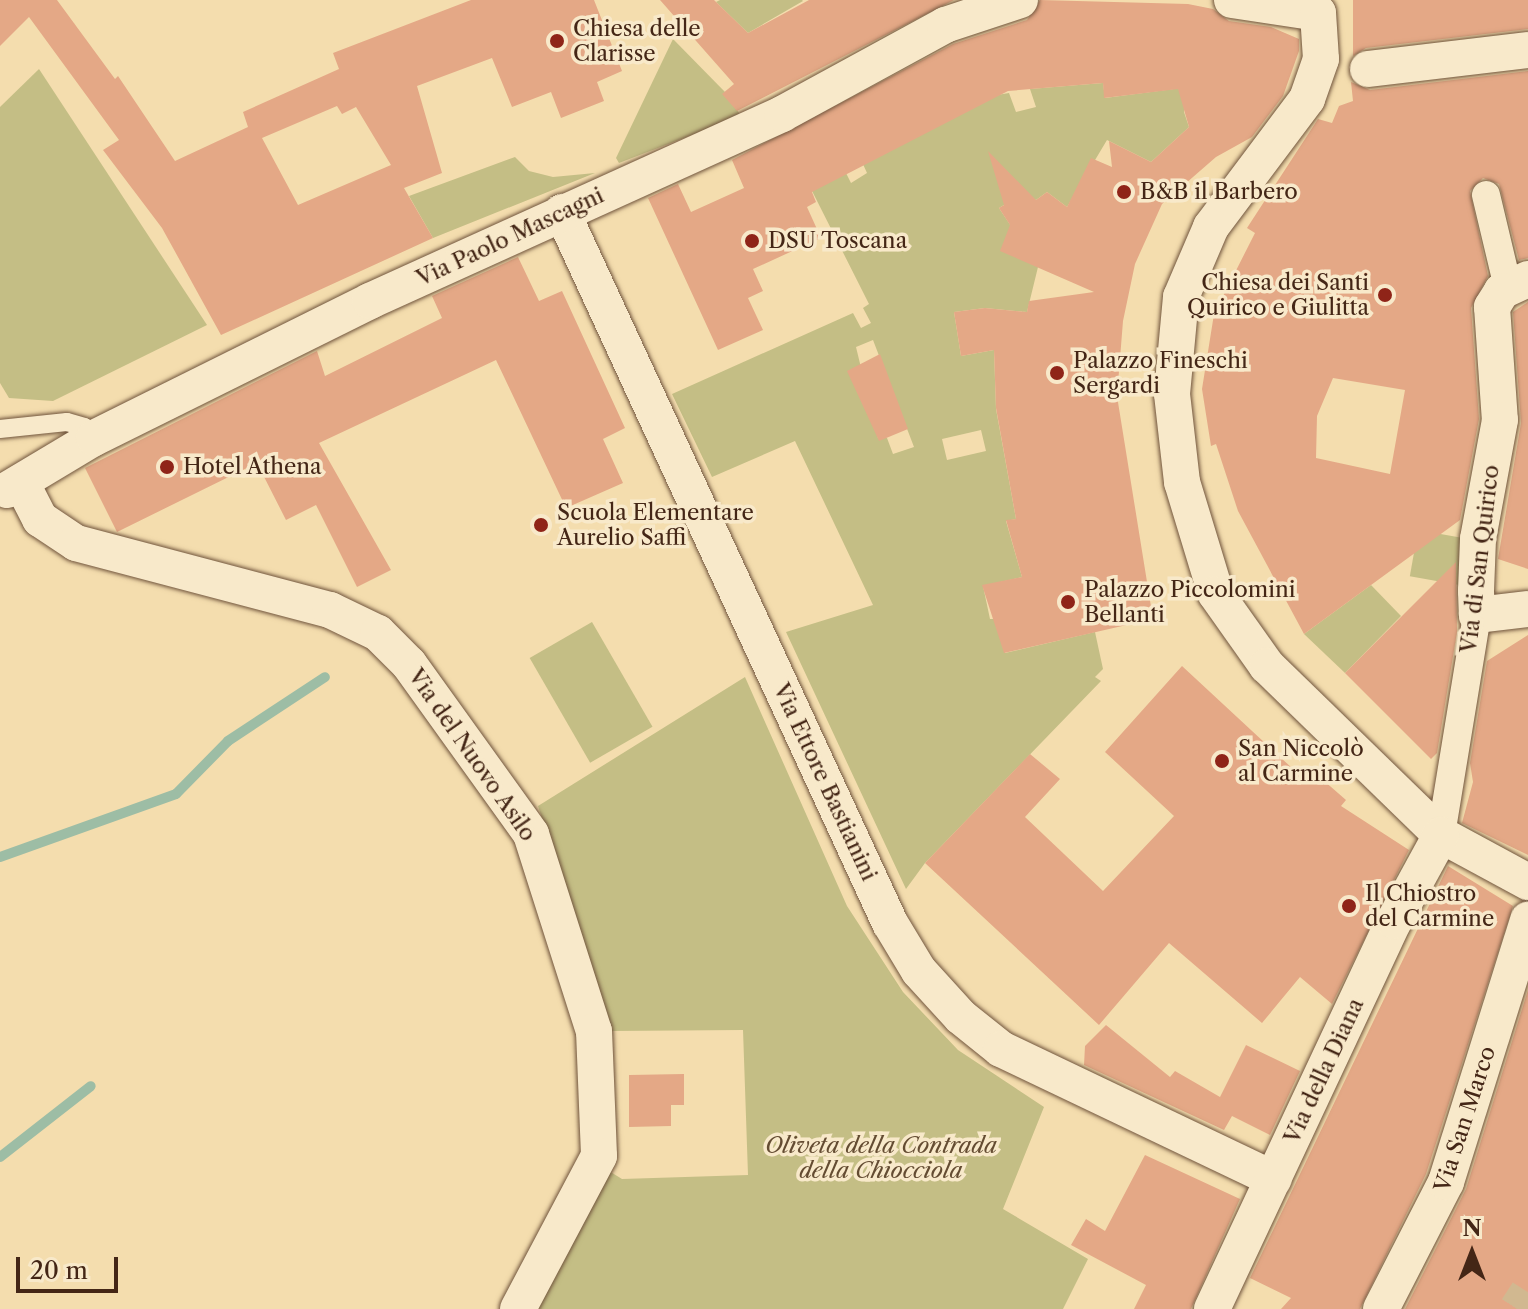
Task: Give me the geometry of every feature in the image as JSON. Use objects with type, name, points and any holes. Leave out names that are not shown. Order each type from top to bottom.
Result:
[{"type":"street","name":"Via Paolo Mascagni","points":[[14,486],[94,438],[568,223],[782,114],[945,25],[1020,0]]},
{"type":"street","points":[[1232,0],[1321,6],[1322,39],[1346,68]]},
{"type":"street","points":[[1528,50],[1346,68],[1291,126],[1211,227],[1189,271],[1174,349],[1177,457],[1203,562],[1228,617],[1289,691],[1441,835],[1528,882]]},
{"type":"street","name":"Via di San Quirico","points":[[1441,835],[1477,615],[1478,539],[1500,420],[1492,307],[1518,283],[1486,195]]},
{"type":"street","name":"Via Ettore Bastianini","points":[[568,223],[884,909],[919,971],[977,1032],[1017,1058],[1274,1179]]},
{"type":"street","name":"Via del Nuovo Asilo","points":[[14,486],[40,519],[76,543],[330,610],[378,633],[409,664],[531,834],[593,1025],[599,1156],[518,1309]]},
{"type":"street","points":[[1477,615],[1528,609]]},
{"type":"street","name":"Via della Diana","points":[[1212,1309],[1394,921],[1441,835]]},
{"type":"street","name":"Via San Marco","points":[[1381,1309],[1446,1182],[1528,920]]},
{"type":"lane","points":[[0,429],[67,422],[84,427],[94,438]]},
{"type":"green space","points":[[803,1],[748,33],[716,2]]},
{"type":"green space","points":[[673,39],[725,92],[741,116],[619,163],[616,158]]},
{"type":"green space","points":[[39,69],[207,325],[53,401],[9,398],[0,383],[0,107]]},
{"type":"green space","points":[[1103,83],[1105,98],[1189,87],[1184,112],[1189,127],[1151,162],[1107,140],[1067,207],[1047,192],[1036,200],[1022,194],[999,208],[1038,267],[1027,312],[985,308],[954,312],[961,356],[994,350],[996,409],[1016,519],[1006,521],[1022,577],[983,586],[990,619],[995,619],[1005,653],[1095,632],[1103,669],[1095,677],[1101,681],[925,863],[906,889],[786,632],[873,605],[795,441],[712,477],[672,394],[853,313],[861,328],[871,323],[863,308],[869,304],[808,183],[843,167],[851,183],[867,173],[862,162],[997,95],[1009,93],[1016,112],[1036,107],[1030,89]],"holes":[[[873,340],[914,447],[893,454],[887,438],[878,438],[856,347]],[[981,430],[986,451],[947,460],[942,439]]]},
{"type":"green space","points":[[515,157],[529,171],[553,177],[595,173],[433,238],[409,196]]},
{"type":"green space","points":[[1418,530],[1467,539],[1459,585],[1410,576]]},
{"type":"green space","points":[[1371,585],[1401,616],[1345,673],[1304,634]]},
{"type":"green space","points":[[592,622],[652,727],[590,763],[530,658]]},
{"type":"green space","name":"Oliveta della Contrada della Chiocciola","points":[[745,677],[847,906],[903,992],[958,1050],[1044,1107],[1003,1209],[1088,1259],[1063,1309],[534,1309],[609,1171],[622,1179],[748,1175],[743,1030],[611,1031],[538,806]]},
{"type":"building","points":[[0,0],[57,0],[115,79],[118,76],[175,161],[248,127],[243,112],[339,69],[333,53],[471,0],[594,0],[622,71],[597,82],[604,101],[561,118],[551,92],[512,107],[492,58],[417,86],[442,173],[404,188],[433,238],[221,335],[162,228],[103,150],[119,140],[29,17],[0,46]],"holes":[[[337,106],[342,114],[356,107],[391,165],[298,205],[262,138]]]},
{"type":"building","points":[[660,0],[714,0],[748,33],[809,0],[954,0],[737,111],[722,94],[734,84]]},
{"type":"building","points":[[1040,0],[1188,4],[1213,9],[1229,21],[1271,27],[1299,39],[1299,51],[1283,96],[1252,137],[1216,157],[1162,204],[1135,264],[1123,321],[1117,396],[1153,619],[1004,653],[982,585],[1022,577],[1006,520],[1016,519],[996,408],[994,350],[961,356],[954,312],[985,308],[1027,312],[1029,301],[1094,292],[1000,251],[1010,225],[999,208],[1004,205],[988,151],[1036,200],[1047,192],[1067,207],[1091,158],[1112,167],[1109,141],[1151,162],[1189,127],[1178,89],[1104,98],[1103,83],[1008,91],[812,192],[816,202],[807,207],[821,238],[753,269],[763,291],[748,298],[763,330],[718,350],[648,198],[678,184],[691,212],[744,188],[732,160],[953,44],[1027,20]]},
{"type":"building","points":[[1353,0],[1528,0],[1528,29],[1366,48],[1353,56]]},
{"type":"building","points":[[1528,71],[1528,258],[1519,260],[1499,184],[1483,178],[1470,191],[1488,276],[1471,308],[1479,419],[1460,520],[1304,634],[1238,511],[1216,444],[1211,446],[1202,389],[1214,314],[1255,233],[1247,228],[1318,119],[1332,123],[1339,106],[1353,101],[1351,82],[1370,90]],"holes":[[[1333,378],[1405,390],[1390,474],[1316,458],[1317,416]]]},
{"type":"building","points":[[518,257],[539,301],[562,291],[625,428],[603,439],[623,483],[566,508],[496,360],[319,443],[391,570],[357,587],[316,505],[286,520],[257,463],[117,532],[85,468],[317,351],[325,376],[442,318],[432,296]]},
{"type":"building","points":[[1528,302],[1528,569],[1498,559],[1521,423],[1513,312]]},
{"type":"building","points":[[880,354],[908,429],[879,441],[847,371]]},
{"type":"building","points":[[1456,562],[1457,632],[1437,753],[1431,759],[1345,673]]},
{"type":"building","points":[[1528,635],[1528,855],[1462,823],[1473,782],[1470,763],[1487,661]]},
{"type":"building","points":[[1182,666],[1307,782],[1315,773],[1346,800],[1341,806],[1409,850],[1332,1004],[1300,977],[1262,1023],[1169,943],[1099,1025],[925,863],[1030,754],[1060,779],[1025,817],[1103,891],[1174,816],[1105,752]]},
{"type":"building","points":[[1448,866],[1513,906],[1426,1174],[1360,1309],[1281,1309],[1291,1298],[1250,1278]]},
{"type":"building","points":[[1528,990],[1528,1309],[1405,1309],[1466,1189]]},
{"type":"building","points":[[1106,1025],[1170,1077],[1175,1071],[1220,1097],[1246,1045],[1300,1071],[1270,1135],[1232,1116],[1224,1130],[1084,1065],[1085,1046]]},
{"type":"building","points":[[684,1074],[684,1105],[671,1105],[671,1126],[629,1127],[629,1075]]},
{"type":"building","points":[[1145,1155],[1240,1199],[1191,1309],[1134,1309],[1146,1285],[1071,1245],[1086,1219],[1105,1231]]},
{"type":"waterway","points":[[0,857],[176,794],[228,741],[325,677]]},
{"type":"waterway","points":[[0,1157],[91,1086]]},
{"type":"tunnel","points":[[1517,1309],[1528,1292]]},
{"type":"place","name":"Chiesa delle Clarisse","points":[[557,41]]},
{"type":"place","name":"B&B il Barbero","points":[[1124,192]]},
{"type":"place","name":"DSU Toscana","points":[[752,241]]},
{"type":"place","name":"Chiesa dei Santi Quirico e Giulitta","points":[[1385,295]]},
{"type":"place","name":"Palazzo Fineschi Sergardi","points":[[1057,373]]},
{"type":"place","name":"Hotel Athena","points":[[167,467]]},
{"type":"place","name":"Scuola Elementare Aurelio Saffi","points":[[541,525]]},
{"type":"place","name":"Palazzo Piccolomini Bellanti","points":[[1068,602]]},
{"type":"place","name":"San Niccolò al Carmine","points":[[1222,761]]},
{"type":"place","name":"Il Chiostro del Carmine","points":[[1349,906]]}]
